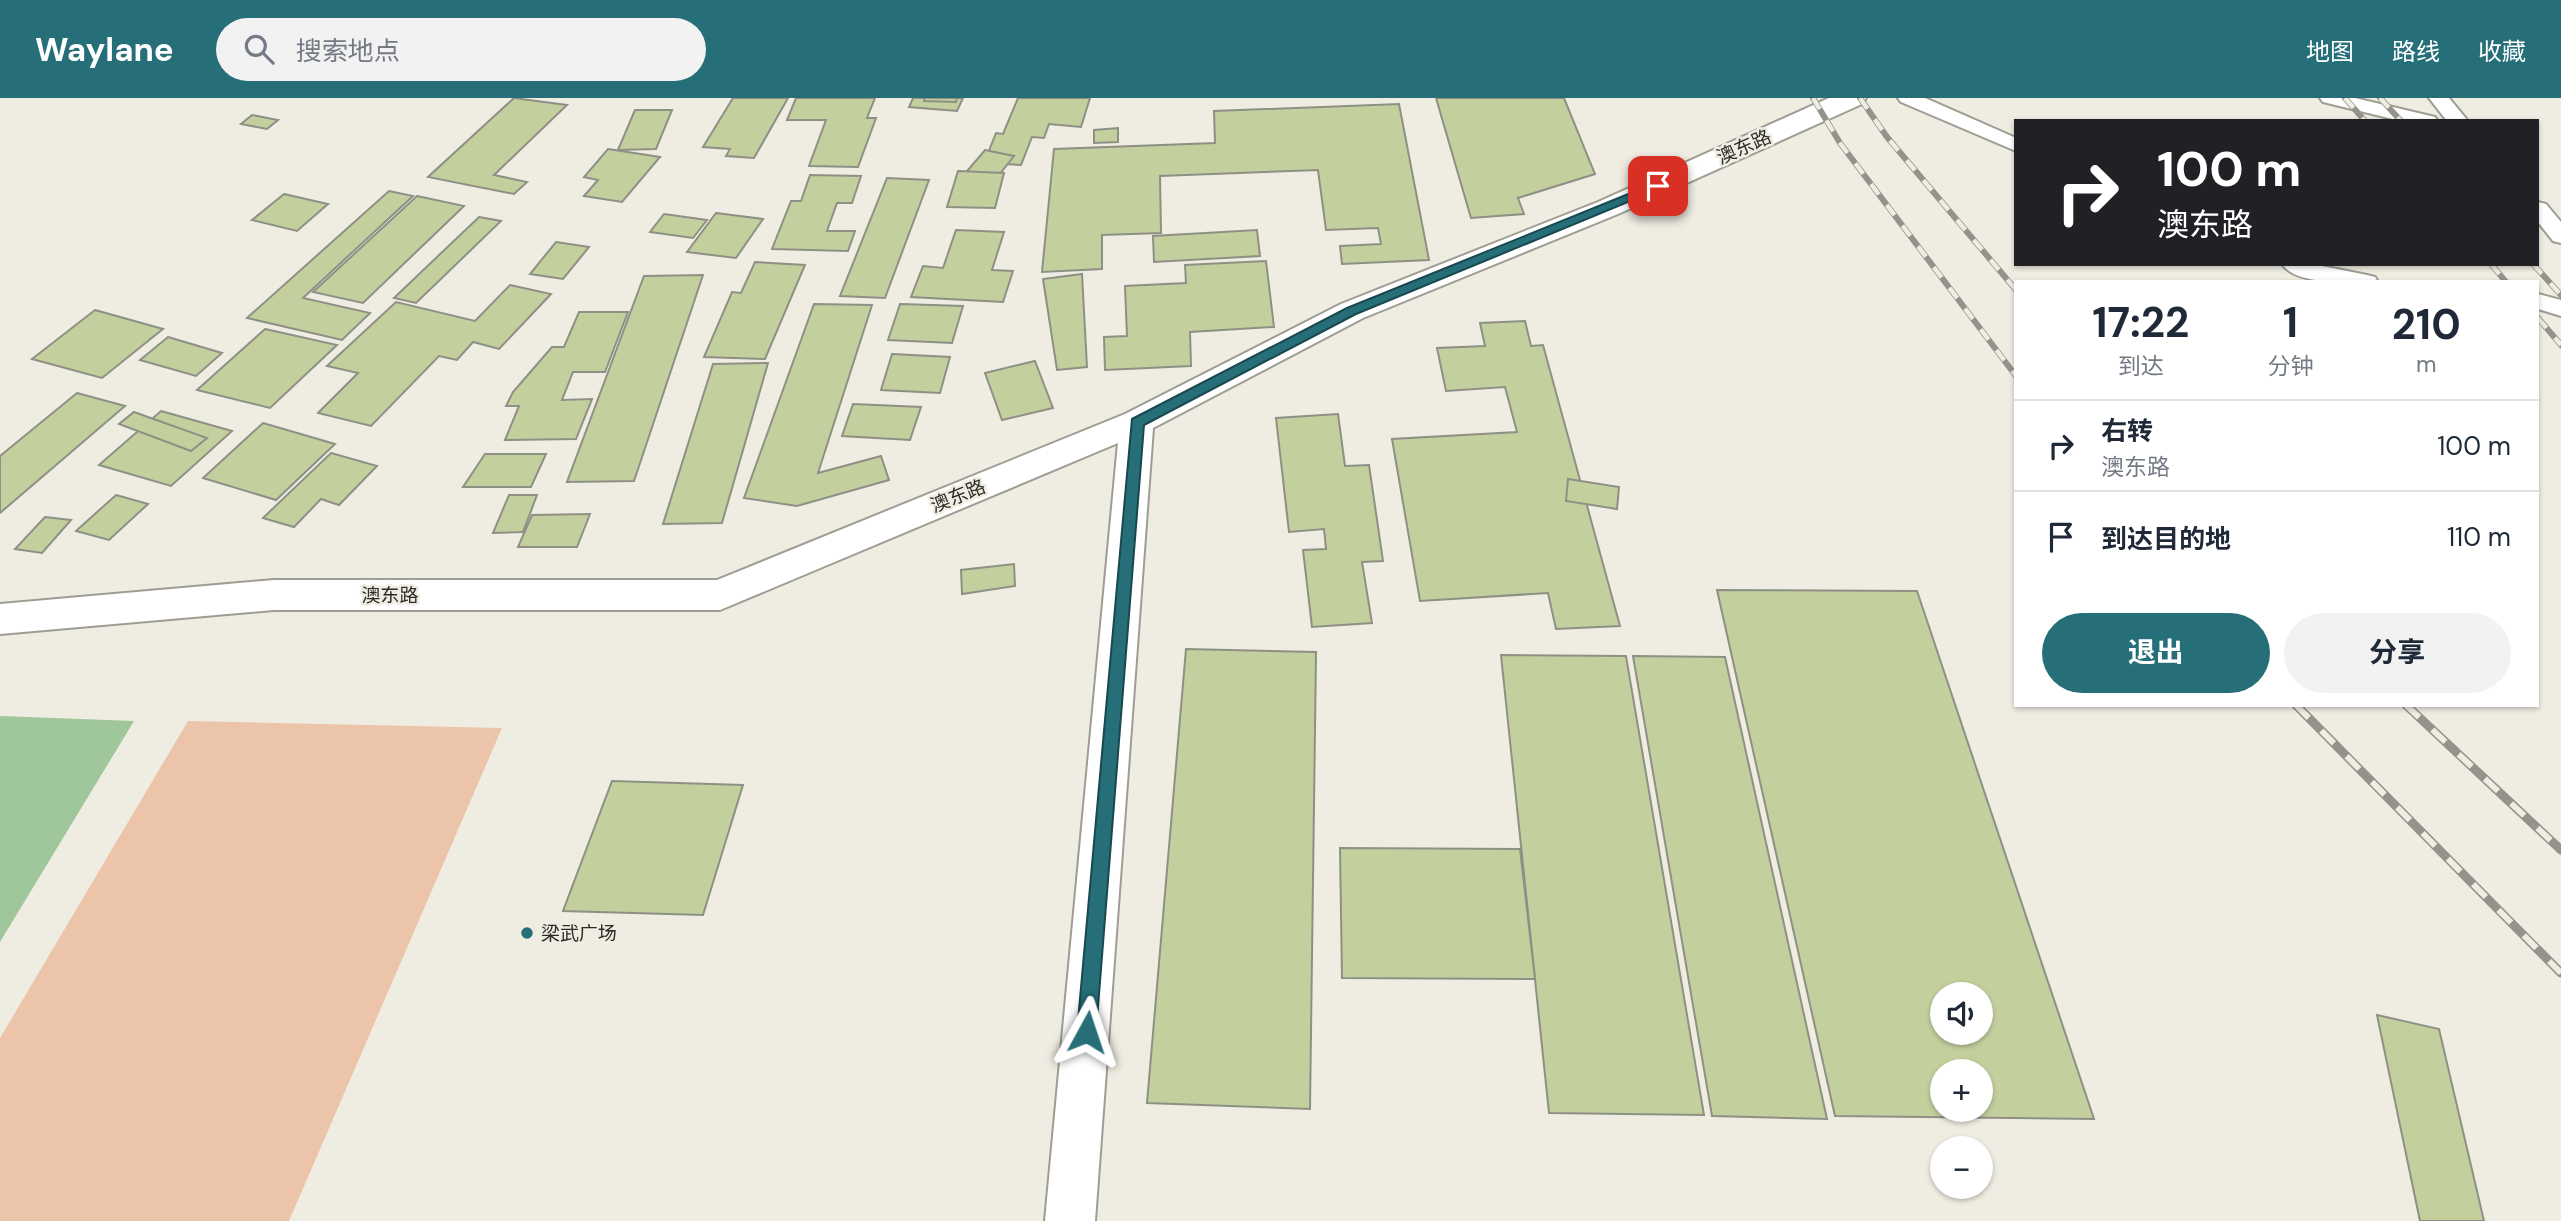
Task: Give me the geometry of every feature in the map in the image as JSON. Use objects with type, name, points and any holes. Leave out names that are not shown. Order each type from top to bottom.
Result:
[{"type":"street","name":"澳东路","points":[[0,619],[274,595],[720,595],[1137,422],[1352,311],[1608,208],[1852,98]]},
{"type":"street","points":[[1070,1221],[1137,422]]},
{"type":"lane","points":[[1908,98],[2014,144]]},
{"type":"lane","points":[[2330,98],[2419,119]]},
{"type":"lane","points":[[2439,98],[2456,119]]},
{"type":"lane","points":[[2539,210],[2561,236]]},
{"type":"lane","points":[[2297,266],[2357,280]]},
{"type":"shaded area","points":[[0,716],[134,721],[0,942]]},
{"type":"shaded area","points":[[188,721],[502,728],[289,1221],[0,1221],[0,1038]]},
{"type":"building","points":[[514,98],[567,105],[494,175],[527,182],[514,194],[428,177]]},
{"type":"building","points":[[733,98],[788,98],[754,158],[726,156],[730,149],[703,147]]},
{"type":"building","points":[[796,98],[875,98],[867,118],[876,118],[858,167],[809,166],[826,120],[787,120]]},
{"type":"building","points":[[913,98],[963,98],[957,111],[909,107]]},
{"type":"building","points":[[925,98],[957,98],[956,102],[924,101]]},
{"type":"building","points":[[1018,98],[1090,98],[1081,127],[1049,124],[1044,138],[1032,137],[1021,165],[984,163],[996,133],[1003,134]]},
{"type":"building","points":[[1436,98],[1564,98],[1595,174],[1518,198],[1524,214],[1471,218]]},
{"type":"building","points":[[1399,104],[1429,260],[1342,264],[1340,246],[1381,244],[1378,228],[1326,230],[1318,170],[1160,176],[1161,233],[1102,235],[1102,269],[1042,272],[1054,149],[1215,143],[1214,111]]},
{"type":"building","points":[[635,110],[672,110],[656,149],[618,150]]},
{"type":"building","points":[[252,115],[278,120],[267,129],[241,124]]},
{"type":"building","points":[[1118,128],[1118,142],[1094,143],[1094,130]]},
{"type":"building","points":[[608,149],[660,157],[622,202],[584,196],[598,180],[584,177]]},
{"type":"building","points":[[985,150],[1014,156],[992,184],[962,177]]},
{"type":"building","points":[[958,171],[1004,173],[995,208],[947,207]]},
{"type":"building","points":[[810,175],[861,176],[852,203],[837,203],[827,231],[855,231],[848,251],[772,249],[791,201],[801,201]]},
{"type":"building","points":[[887,178],[929,180],[885,298],[840,296]]},
{"type":"building","points":[[389,191],[413,196],[303,298],[370,313],[342,340],[247,318]]},
{"type":"building","points":[[284,194],[328,204],[297,231],[252,220]]},
{"type":"building","points":[[417,196],[464,206],[363,303],[313,292]]},
{"type":"building","points":[[716,213],[763,219],[736,258],[687,252]]},
{"type":"building","points":[[664,214],[707,220],[693,238],[650,232]]},
{"type":"building","points":[[479,217],[501,221],[416,303],[394,298]]},
{"type":"building","points":[[956,230],[1004,232],[992,270],[1013,271],[1003,302],[911,297],[923,266],[943,268]]},
{"type":"building","points":[[1257,230],[1260,256],[1154,262],[1153,236]]},
{"type":"building","points":[[556,242],[589,247],[563,279],[530,274]]},
{"type":"building","points":[[1266,261],[1274,327],[1190,332],[1191,366],[1105,370],[1104,337],[1127,336],[1125,286],[1186,283],[1185,265]]},
{"type":"building","points":[[755,262],[805,265],[765,359],[704,357],[732,292],[741,293]]},
{"type":"building","points":[[1082,274],[1087,367],[1057,370],[1043,279]]},
{"type":"building","points":[[703,275],[634,481],[567,482],[644,276]]},
{"type":"building","points":[[510,285],[551,294],[499,349],[473,342],[457,360],[439,356],[371,426],[318,413],[358,373],[327,366],[396,302],[475,321]]},
{"type":"building","points":[[814,304],[872,305],[818,473],[881,456],[889,480],[797,506],[744,498]]},
{"type":"building","points":[[900,304],[963,306],[952,343],[888,340]]},
{"type":"building","points":[[95,310],[163,329],[102,378],[32,359]]},
{"type":"building","points":[[579,312],[628,312],[605,372],[573,372],[562,400],[592,399],[576,439],[505,440],[519,406],[506,406],[513,392],[552,347],[564,347]]},
{"type":"building","points":[[1525,321],[1531,346],[1543,345],[1620,626],[1556,629],[1548,593],[1420,601],[1392,439],[1517,432],[1505,387],[1446,391],[1437,348],[1485,346],[1480,323]]},
{"type":"building","points":[[265,329],[337,345],[270,408],[197,390]]},
{"type":"building","points":[[168,337],[222,353],[196,376],[140,360]]},
{"type":"building","points":[[892,354],[950,357],[940,393],[881,390]]},
{"type":"building","points":[[1035,361],[1053,408],[1002,420],[985,373]]},
{"type":"building","points":[[768,363],[722,523],[663,524],[713,364]]},
{"type":"building","points":[[77,393],[125,406],[0,513],[0,456]]},
{"type":"building","points":[[853,404],[921,407],[910,440],[842,436]]},
{"type":"building","points":[[161,411],[232,431],[171,486],[99,465]]},
{"type":"building","points":[[134,412],[207,438],[191,451],[119,424]]},
{"type":"building","points":[[1338,414],[1345,466],[1369,465],[1383,561],[1362,562],[1372,623],[1312,627],[1303,550],[1326,549],[1324,529],[1289,532],[1276,418]]},
{"type":"building","points":[[263,423],[335,444],[276,500],[203,478]]},
{"type":"building","points":[[331,453],[377,466],[339,505],[321,499],[294,527],[263,518]]},
{"type":"building","points":[[485,454],[546,454],[531,487],[463,487]]},
{"type":"building","points":[[1568,479],[1619,487],[1617,509],[1566,501]]},
{"type":"building","points":[[116,495],[148,504],[109,540],[76,531]]},
{"type":"building","points":[[509,495],[537,495],[523,532],[493,533]]},
{"type":"building","points":[[590,514],[577,547],[518,547],[532,515]]},
{"type":"building","points":[[45,517],[71,520],[42,553],[15,549]]},
{"type":"building","points":[[1014,564],[1015,586],[962,594],[961,570]]},
{"type":"building","points":[[1717,590],[1917,591],[2094,1119],[1993,1118],[1993,1059],[1930,1059],[1930,1117],[1835,1116]]},
{"type":"building","points":[[1186,649],[1316,652],[1310,1109],[1147,1103]]},
{"type":"building","points":[[1501,655],[1626,656],[1704,1115],[1549,1113]]},
{"type":"building","points":[[1633,656],[1725,657],[1827,1119],[1712,1116]]},
{"type":"building","points":[[612,781],[743,785],[703,915],[563,911]]},
{"type":"building","points":[[1340,848],[1520,849],[1535,979],[1342,978]]},
{"type":"building","points":[[2377,1015],[2439,1029],[2484,1221],[2420,1221]]},
{"type":"railway","points":[[1813,98],[1840,143],[2014,373]]},
{"type":"railway","points":[[1860,98],[1887,137],[2014,288]]},
{"type":"railway","points":[[2345,98],[2363,119]]},
{"type":"railway","points":[[2380,98],[2399,119]]},
{"type":"railway","points":[[2493,266],[2504,280]]},
{"type":"railway","points":[[2535,266],[2561,295]]},
{"type":"railway","points":[[2539,319],[2561,345]]},
{"type":"railway","points":[[2298,707],[2561,973]]},
{"type":"railway","points":[[2408,707],[2561,850]]},
{"type":"place","name":"梁武广场","points":[[527,933]]},
{"type":"route","points":[[1087,1032],[1137,422],[1352,311],[1658,186]]}]
